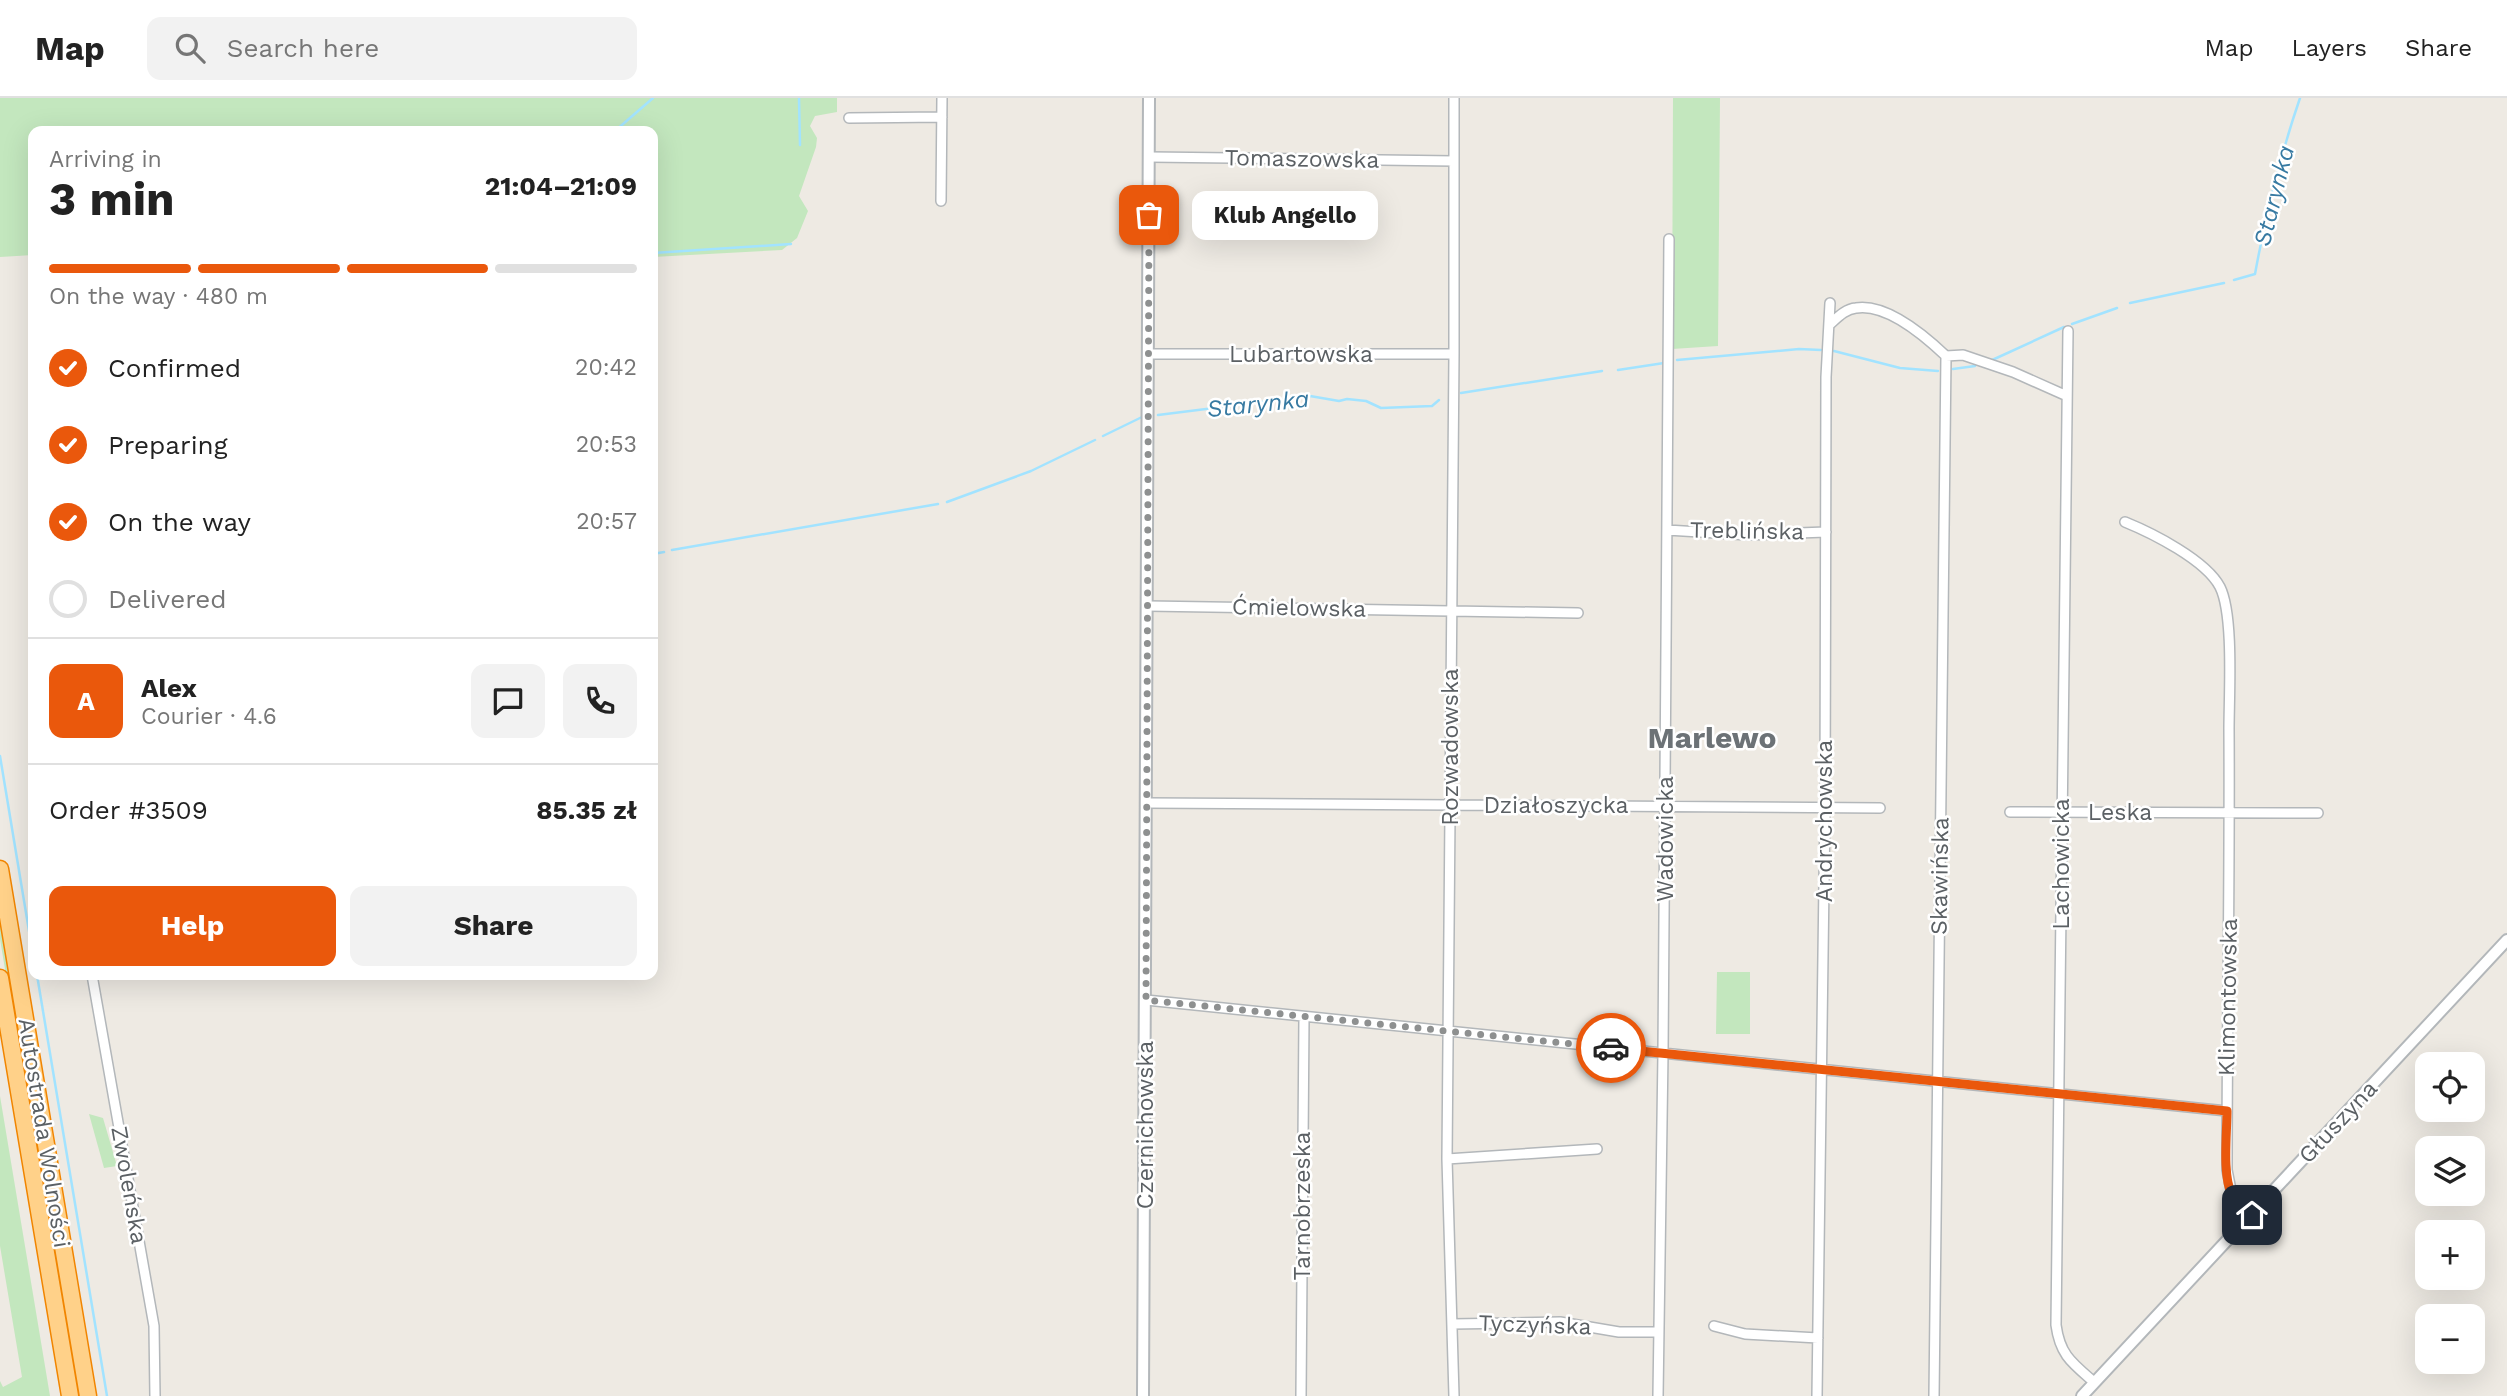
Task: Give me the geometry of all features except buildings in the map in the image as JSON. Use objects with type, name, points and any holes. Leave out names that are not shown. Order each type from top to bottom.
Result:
[{"type":"highway","name":"Autostrada Wolności","points":[[0,869],[88,1396]]},
{"type":"highway","name":"Autostrada Wolności","points":[[0,978],[70,1396]]},
{"type":"street","points":[[942,98],[942,201]]},
{"type":"street","name":"Czernichowska","points":[[1143,1396],[1149,98]]},
{"type":"street","name":"Rozwadowska","points":[[1454,98],[1447,1159],[1454,1396]]},
{"type":"street","points":[[849,118],[942,117]]},
{"type":"street","name":"Tomaszowska","points":[[1150,157],[1454,161]]},
{"type":"street","name":"Wadowicka","points":[[1658,1396],[1668,239]]},
{"type":"street","name":"Andrychowska","points":[[1817,1396],[1825,809],[1826,377],[1830,303]]},
{"type":"street","points":[[1829,325],[1842,313],[1867,307],[1891,315],[1924,335],[1946,356],[1963,355],[2013,372],[2067,396]]},
{"type":"street","name":"Lachowicka","points":[[2068,331],[2056,1325],[2058,1340],[2066,1357],[2094,1382]]},
{"type":"street","name":"Lubartowska","points":[[1148,354],[1454,354]]},
{"type":"street","name":"Skawińska","points":[[1934,1396],[1946,356]]},
{"type":"street","name":"Klimontowska","points":[[2125,522],[2156,535],[2198,564],[2215,579],[2225,600],[2229,678],[2230,813],[2227,1170],[2229,1188],[2237,1202],[2252,1215]]},
{"type":"street","name":"Treblińska","points":[[1667,530],[1749,534],[1826,532]]},
{"type":"street","name":"Ćmielowska","points":[[1148,606],[1578,613]]},
{"type":"street","name":"Działoszycka","points":[[1147,803],[1880,808]]},
{"type":"street","name":"Leska","points":[[2010,811],[2230,813]]},
{"type":"street","points":[[2230,813],[2318,813]]},
{"type":"street","name":"Głuszyna","points":[[2082,1396],[2507,940]]},
{"type":"street","name":"Zwoleńska","points":[[93,980],[154,1326],[155,1396]]},
{"type":"street","points":[[1146,1000],[2227,1111]]},
{"type":"street","name":"Tarnobrzeska","points":[[1301,1396],[1304,1017]]},
{"type":"street","points":[[1447,1159],[1597,1149]]},
{"type":"street","name":"Tyczyńska","points":[[1453,1324],[1560,1322],[1597,1326],[1619,1332],[1658,1332]]},
{"type":"street","points":[[1713,1326],[1745,1334],[1818,1338]]},
{"type":"green space","points":[[0,98],[837,98],[837,112],[815,116],[810,126],[817,138],[816,147],[799,196],[808,211],[797,238],[782,250],[658,257],[658,126],[28,126],[28,255],[0,257]]},
{"type":"green space","points":[[1673,98],[1720,98],[1718,346],[1672,349]]},
{"type":"green space","points":[[0,910],[73,1346],[68,1348],[0,939]]},
{"type":"green space","points":[[1717,972],[1750,972],[1750,1034],[1716,1034]]},
{"type":"green space","points":[[0,1096],[50,1396],[0,1396],[0,1381],[3,1387],[22,1377],[0,1246]]},
{"type":"green space","points":[[89,1114],[103,1118],[117,1166],[104,1168]]},
{"type":"waterway","points":[[621,126],[653,98]]},
{"type":"waterway","points":[[799,98],[800,145]]},
{"type":"waterway","name":"Starynka","points":[[2234,280],[2255,274],[2274,185],[2300,98]]},
{"type":"waterway","points":[[658,253],[791,244]]},
{"type":"waterway","name":"Starynka","points":[[2130,303],[2224,283]]},
{"type":"waterway","name":"Starynka","points":[[2072,324],[2117,308]]},
{"type":"waterway","name":"Starynka","points":[[1990,361],[2064,327]]},
{"type":"waterway","name":"Starynka","points":[[1677,360],[1799,349],[1821,350]]},
{"type":"waterway","name":"Starynka","points":[[1834,351],[1900,368],[1938,371]]},
{"type":"waterway","name":"Starynka","points":[[1618,370],[1664,363]]},
{"type":"waterway","name":"Starynka","points":[[1953,369],[1975,366]]},
{"type":"waterway","name":"Starynka","points":[[1461,393],[1602,371]]},
{"type":"waterway","name":"Starynka","points":[[1158,415],[1310,396],[1339,401],[1366,401],[1381,408],[1432,406],[1439,400]]},
{"type":"waterway","name":"Starynka","points":[[1103,436],[1142,417]]},
{"type":"waterway","name":"Starynka","points":[[947,502],[1031,471],[1095,440]]},
{"type":"waterway","name":"Starynka","points":[[672,550],[938,504]]},
{"type":"waterway","name":"Starynka","points":[[658,553],[664,552]]},
{"type":"waterway","points":[[0,756],[28,925]]},
{"type":"waterway","points":[[38,980],[107,1396]]},
{"type":"way so far","points":[[1149,215],[1146,1000],[1611,1048]]},
{"type":"place","name":"Klub Angello","points":[[1149,215]]},
{"type":"district","name":"Marlewo","points":[[1712,737]]},
{"type":"route","points":[[1611,1048],[2227,1111],[2229,1188],[2237,1202],[2252,1215]]}]
